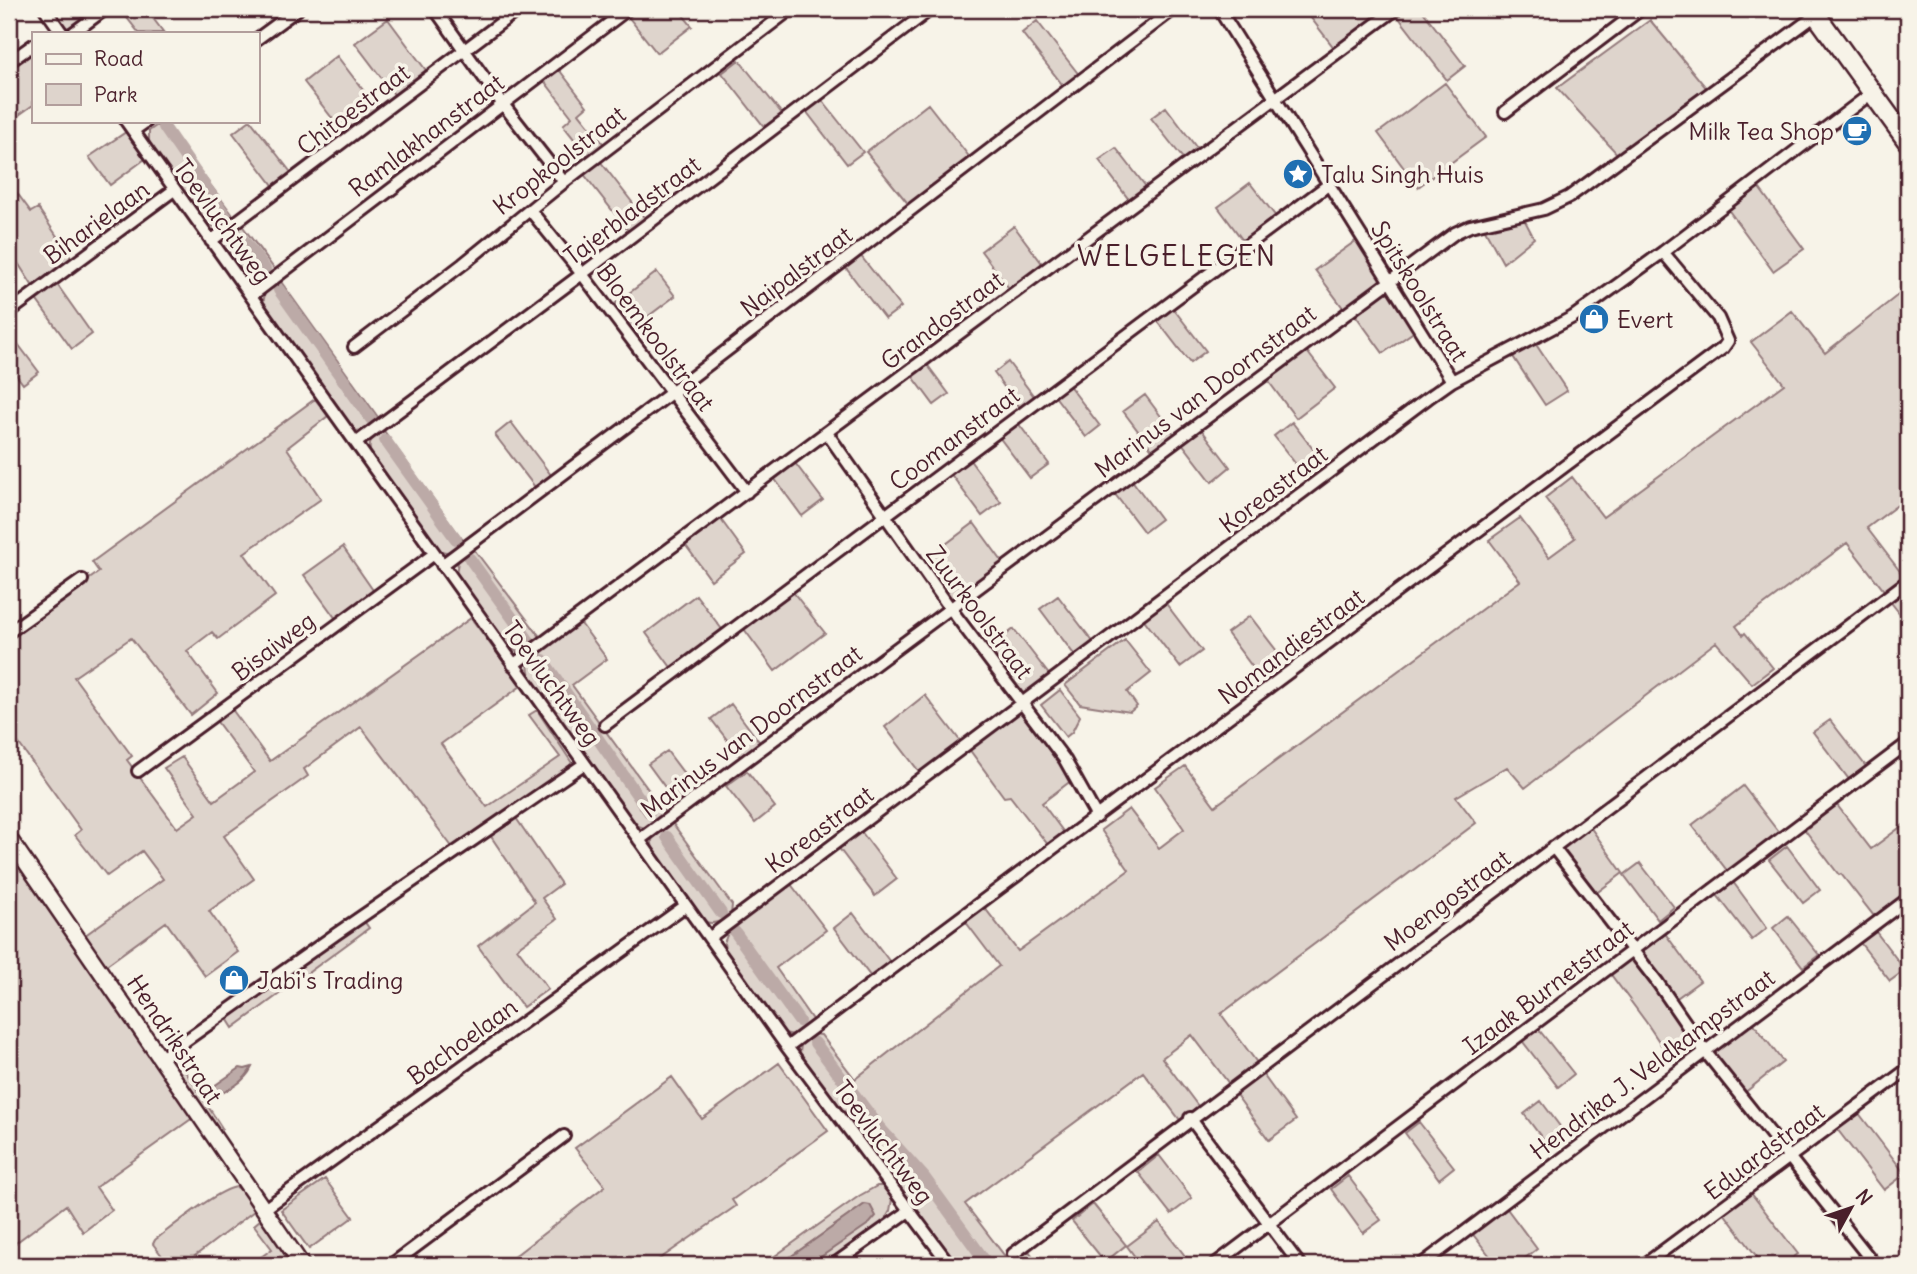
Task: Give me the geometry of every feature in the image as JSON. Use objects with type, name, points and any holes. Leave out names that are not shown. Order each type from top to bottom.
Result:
[{"type":"main road","points":[[1814,12],[1908,142]]},
{"type":"street","points":[[45,9],[57,31]]},
{"type":"street","points":[[74,32],[105,9]]},
{"type":"street","points":[[259,38],[298,9]]},
{"type":"street","points":[[435,9],[502,103],[564,182]]},
{"type":"street","name":"Chitoestraat","points":[[211,241],[519,9]]},
{"type":"street","name":"Ramlakhanstraat","points":[[251,296],[628,9]]},
{"type":"street","name":"Kropkoolstraat","points":[[354,347],[791,9]]},
{"type":"street","name":"Tajerbladstraat","points":[[356,443],[931,9]]},
{"type":"street","name":"Naipalstraat","points":[[442,565],[1174,9]]},
{"type":"street","name":"Spitskoolstraat","points":[[1219,9],[1452,382]]},
{"type":"street","name":"Grandostraat","points":[[513,665],[1395,9]]},
{"type":"street","points":[[1505,112],[1641,9]]},
{"type":"street","name":"Marinus van Doornstraat","points":[[639,841],[1455,233],[1470,226],[1544,209],[1569,197],[1814,12]]},
{"type":"street","points":[[9,62],[32,46]]},
{"type":"street","name":"Koreastraat","points":[[709,938],[1452,382],[1573,317],[1663,252],[1872,92]]},
{"type":"street","name":"Toevluchtweg","points":[[127,122],[685,906],[948,1265]]},
{"type":"street","points":[[133,131],[146,122]]},
{"type":"street","name":"Coomanstraat","points":[[605,724],[1328,185]]},
{"type":"street","name":"Biharielaan","points":[[9,312],[174,190]]},
{"type":"street","name":"Bloemkoolstraat","points":[[530,209],[747,492]]},
{"type":"street","name":"Nomandiestraat","points":[[787,1047],[1723,348],[1728,341],[1718,318],[1663,252]]},
{"type":"street","name":"Zuurkoolstraat","points":[[827,433],[950,608],[1065,760],[1097,817]]},
{"type":"street","name":"Bisaiweg","points":[[138,771],[433,554]]},
{"type":"street","points":[[9,632],[82,580]]},
{"type":"street","name":"Moengostraat","points":[[1013,1254],[1190,1118],[1908,581]]},
{"type":"street","name":"Izaak Burnetstraat","points":[[1214,1265],[1908,743]]},
{"type":"street","points":[[161,1058],[584,764]]},
{"type":"street","name":"Hendrikstraat","points":[[9,838],[302,1265]]},
{"type":"street","points":[[1553,847],[1633,950],[1704,1050],[1788,1159],[1875,1265]]},
{"type":"street","name":"Hendrika J. Veldkampstraat","points":[[1421,1265],[1908,899]]},
{"type":"street","name":"Bachoelaan","points":[[263,1210],[685,906]]},
{"type":"street","name":"Eduardstraat","points":[[1644,1265],[1908,1069]]},
{"type":"street","points":[[1190,1118],[1300,1265]]},
{"type":"street","points":[[391,1265],[564,1136]]},
{"type":"street","points":[[832,1265],[909,1211]]},
{"type":"green space","points":[[51,9],[89,9],[92,13],[74,26],[65,28]]},
{"type":"green space","points":[[120,9],[146,9],[163,32],[138,32]]},
{"type":"green space","points":[[632,9],[678,9],[692,26],[657,53],[626,14]]},
{"type":"green space","points":[[1304,9],[1382,9],[1384,11],[1335,49]]},
{"type":"green space","points":[[1403,9],[1421,9],[1465,66],[1447,80],[1396,14]]},
{"type":"green space","points":[[388,19],[428,73],[396,97],[355,43]]},
{"type":"green space","points":[[1650,20],[1708,90],[1619,156],[1557,88]]},
{"type":"green space","points":[[1037,21],[1080,76],[1065,88],[1022,33]]},
{"type":"green space","points":[[32,51],[32,106],[9,122],[9,67]]},
{"type":"green space","points":[[337,56],[379,111],[346,136],[304,82]]},
{"type":"green space","points":[[739,60],[783,115],[766,129],[722,73]]},
{"type":"green space","points":[[557,67],[587,106],[579,113],[606,147],[590,159],[563,125],[572,117],[542,78]]},
{"type":"green space","points":[[1445,83],[1486,137],[1418,187],[1378,133]]},
{"type":"green space","points":[[821,99],[863,152],[847,164],[806,111]]},
{"type":"green space","points":[[928,104],[971,159],[910,206],[866,152]]},
{"type":"green space","points":[[1166,107],[1199,151],[1185,161],[1151,118]]},
{"type":"green space","points":[[164,122],[235,218],[217,227],[206,224],[151,146],[149,131]]},
{"type":"green space","points":[[252,122],[293,175],[276,189],[233,133]]},
{"type":"green space","points":[[126,132],[145,159],[110,185],[89,157]]},
{"type":"green space","points":[[1116,148],[1147,188],[1130,201],[1099,160]]},
{"type":"green space","points":[[600,161],[646,220],[630,233],[583,173]]},
{"type":"green space","points":[[9,182],[31,212],[38,208],[73,260],[34,288],[9,249]]},
{"type":"green space","points":[[1250,183],[1277,218],[1244,242],[1218,207]]},
{"type":"green space","points":[[1757,185],[1804,249],[1773,271],[1727,208]]},
{"type":"green space","points":[[1524,219],[1534,238],[1503,263],[1484,228]]},
{"type":"green space","points":[[241,224],[275,270],[257,282],[247,281],[229,255],[227,237]]},
{"type":"green space","points":[[1014,226],[1044,266],[1011,291],[981,251]]},
{"type":"green space","points":[[1357,240],[1381,278],[1376,285],[1344,309],[1315,270]]},
{"type":"green space","points":[[860,255],[901,307],[885,319],[845,267]]},
{"type":"green space","points":[[657,272],[675,296],[630,330],[612,306]]},
{"type":"green space","points":[[279,279],[380,420],[357,431],[349,426],[263,303],[266,289]]},
{"type":"green space","points":[[56,283],[92,334],[72,349],[35,298]]},
{"type":"green space","points":[[1908,287],[1908,497],[1867,528],[1905,578],[1886,593],[1847,543],[1736,626],[1743,635],[1745,633],[1773,668],[1752,684],[1716,642],[1525,788],[1507,767],[1456,797],[1476,823],[1221,1014],[1258,1064],[1230,1085],[1192,1035],[1162,1058],[1198,1106],[1180,1120],[1143,1072],[965,1204],[1011,1264],[1029,1251],[1039,1265],[955,1265],[852,1119],[848,1121],[800,1053],[801,1044],[814,1034],[821,1035],[855,1079],[999,966],[965,921],[984,907],[1018,951],[1129,870],[1101,830],[1129,809],[1159,848],[1184,829],[1155,787],[1185,766],[1215,806],[1520,581],[1489,540],[1520,518],[1549,557],[1575,538],[1545,498],[1572,477],[1603,517],[1784,384],[1751,342],[1792,311],[1825,353]]},
{"type":"green space","points":[[1385,291],[1392,295],[1415,331],[1383,353],[1354,313]]},
{"type":"green space","points":[[1172,307],[1206,351],[1190,363],[1156,319]]},
{"type":"green space","points":[[9,332],[39,372],[23,384],[9,365]]},
{"type":"green space","points":[[1535,343],[1567,391],[1545,405],[1512,355]]},
{"type":"green space","points":[[1305,349],[1335,388],[1296,418],[1266,378]]},
{"type":"green space","points":[[1008,362],[1036,399],[1021,410],[994,373]]},
{"type":"green space","points":[[926,363],[949,394],[934,405],[911,374]]},
{"type":"green space","points":[[1068,384],[1100,426],[1086,437],[1054,395]]},
{"type":"green space","points":[[1145,395],[1175,435],[1154,452],[1123,411]]},
{"type":"green space","points":[[315,399],[328,416],[287,448],[321,499],[244,553],[275,596],[218,639],[212,632],[187,651],[218,693],[191,715],[131,638],[74,677],[132,756],[127,760],[177,828],[197,814],[164,768],[182,757],[214,801],[254,772],[215,719],[231,708],[270,761],[471,618],[521,686],[441,744],[487,807],[560,757],[529,715],[537,710],[572,763],[558,777],[453,848],[361,727],[304,769],[308,776],[224,836],[254,879],[209,911],[238,952],[205,976],[166,922],[105,966],[84,936],[163,879],[142,851],[107,876],[75,835],[81,830],[9,730],[9,637],[99,572],[92,562]]},
{"type":"green space","points":[[511,422],[551,475],[535,487],[495,435]]},
{"type":"green space","points":[[1292,422],[1323,462],[1305,476],[1274,436]]},
{"type":"green space","points":[[1018,423],[1049,464],[1030,478],[999,437]]},
{"type":"green space","points":[[382,428],[465,543],[448,552],[437,549],[371,455],[371,440]]},
{"type":"green space","points":[[1201,429],[1230,467],[1212,482],[1182,443]]},
{"type":"green space","points":[[969,459],[1001,502],[982,516],[950,473]]},
{"type":"green space","points":[[795,463],[823,500],[802,516],[774,478]]},
{"type":"green space","points":[[1131,479],[1161,519],[1144,532],[1114,493]]},
{"type":"green space","points":[[719,517],[746,554],[711,580],[684,543]]},
{"type":"green space","points":[[974,523],[1004,564],[951,601],[922,562]]},
{"type":"green space","points":[[343,547],[377,596],[339,623],[304,575]]},
{"type":"green space","points":[[473,548],[541,638],[516,651],[507,646],[456,573],[458,562]]},
{"type":"green space","points":[[1908,585],[1908,624],[1889,600]]},
{"type":"green space","points":[[793,592],[825,633],[775,671],[744,629]]},
{"type":"green space","points":[[696,595],[724,632],[673,670],[646,633]]},
{"type":"green space","points":[[1058,596],[1094,643],[1076,657],[1040,609]]},
{"type":"green space","points":[[1164,601],[1202,651],[1180,667],[1142,617]]},
{"type":"green space","points":[[1250,616],[1283,659],[1260,677],[1227,633]]},
{"type":"green space","points":[[579,621],[607,659],[572,685],[666,814],[645,828],[635,825],[530,678],[528,665],[532,657]]},
{"type":"green space","points":[[1014,629],[1050,676],[1023,695],[1020,695],[986,650]]},
{"type":"green space","points":[[1125,640],[1151,673],[1127,692],[1137,706],[1130,712],[1080,704],[1065,685]]},
{"type":"green space","points":[[1060,690],[1080,716],[1072,732],[1066,737],[1041,705]]},
{"type":"green space","points":[[925,695],[961,742],[921,774],[885,727]]},
{"type":"green space","points":[[731,704],[761,744],[742,759],[711,719]]},
{"type":"green space","points":[[1020,713],[1025,715],[1061,761],[1072,780],[1042,803],[1065,834],[1049,846],[1010,796],[1004,797],[969,749]]},
{"type":"green space","points":[[1830,720],[1868,769],[1851,782],[1813,732]]},
{"type":"green space","points":[[667,751],[697,791],[678,805],[648,764]]},
{"type":"green space","points":[[747,771],[775,807],[755,823],[726,786]]},
{"type":"green space","points":[[1743,786],[1780,834],[1729,873],[1692,825]]},
{"type":"green space","points":[[1837,805],[1871,849],[1906,823],[1908,826],[1908,891],[1874,916],[1805,830]]},
{"type":"green space","points":[[516,818],[561,884],[542,898],[557,919],[517,948],[548,989],[523,1007],[478,946],[535,902],[490,835]]},
{"type":"green space","points":[[671,821],[732,905],[731,915],[713,923],[706,922],[657,858],[653,837]]},
{"type":"green space","points":[[1588,824],[1623,873],[1595,894],[1561,849],[1562,845]]},
{"type":"green space","points":[[860,830],[897,879],[875,896],[838,847]]},
{"type":"green space","points":[[1787,846],[1820,890],[1803,903],[1769,860]]},
{"type":"green space","points":[[9,848],[194,1117],[96,1187],[112,1210],[83,1232],[66,1205],[9,1248]]},
{"type":"green space","points":[[1640,863],[1674,907],[1658,920],[1624,875]]},
{"type":"green space","points":[[1733,882],[1767,928],[1752,940],[1717,895]]},
{"type":"green space","points":[[790,883],[826,930],[776,968],[813,1021],[794,1035],[784,1033],[725,949],[724,943],[729,930]]},
{"type":"green space","points":[[853,913],[890,962],[871,977],[834,928]]},
{"type":"green space","points":[[1788,916],[1819,955],[1803,967],[1773,928]]},
{"type":"green space","points":[[364,921],[369,928],[233,1028],[226,1017]]},
{"type":"green space","points":[[1873,928],[1905,970],[1890,981],[1858,940]]},
{"type":"green space","points":[[1664,932],[1700,981],[1674,1000],[1642,955],[1645,946]]},
{"type":"green space","points":[[1632,957],[1694,1044],[1693,1053],[1676,1067],[1609,972]]},
{"type":"green space","points":[[1752,1021],[1783,1062],[1743,1094],[1712,1052]]},
{"type":"green space","points":[[1536,1026],[1574,1074],[1558,1087],[1520,1038]]},
{"type":"green space","points":[[779,1063],[828,1131],[732,1200],[736,1206],[651,1265],[503,1265],[605,1186],[575,1148],[672,1077],[702,1119]]},
{"type":"green space","points":[[182,1066],[222,1128],[219,1133],[177,1070]]},
{"type":"green space","points":[[1261,1072],[1296,1120],[1269,1140],[1234,1092]]},
{"type":"green space","points":[[1541,1101],[1568,1137],[1551,1150],[1524,1114]]},
{"type":"green space","points":[[1858,1112],[1905,1174],[1884,1190],[1837,1129]]},
{"type":"green space","points":[[1419,1122],[1454,1167],[1439,1179],[1405,1133]]},
{"type":"green space","points":[[1159,1155],[1192,1198],[1171,1214],[1138,1172]]},
{"type":"green space","points":[[1348,1176],[1381,1220],[1363,1233],[1331,1189]]},
{"type":"green space","points":[[325,1179],[353,1217],[309,1249],[281,1210]]},
{"type":"green space","points":[[877,1186],[884,1186],[892,1199],[890,1211],[883,1223],[824,1265],[809,1265],[830,1250],[865,1204],[779,1265],[768,1265],[777,1259],[775,1256]]},
{"type":"green space","points":[[237,1187],[247,1196],[254,1211],[183,1265],[169,1265],[153,1244],[155,1240],[207,1201]]},
{"type":"green space","points":[[1751,1193],[1798,1254],[1783,1265],[1763,1265],[1724,1213]]},
{"type":"green space","points":[[1093,1204],[1126,1245],[1105,1262],[1072,1221]]},
{"type":"green space","points":[[1505,1206],[1537,1249],[1516,1265],[1497,1265],[1471,1232]]},
{"type":"green space","points":[[260,1220],[265,1222],[296,1265],[250,1265],[272,1249],[254,1225]]},
{"type":"green space","points":[[1159,1222],[1192,1265],[1141,1265],[1127,1246]]},
{"type":"shaded area","points":[[252,1067],[236,1085],[214,1097],[210,1095],[211,1088],[240,1068]]},
{"type":"shaded area","points":[[865,1204],[870,1205],[876,1216],[870,1223],[809,1265],[779,1265]]},
{"type":"waterway","points":[[164,127],[227,218]]},
{"type":"waterway","points":[[241,237],[265,269]]},
{"type":"waterway","points":[[279,290],[371,419]]},
{"type":"waterway","points":[[385,440],[456,539]]},
{"type":"waterway","points":[[470,559],[529,641]]},
{"type":"waterway","points":[[543,660],[649,812]]},
{"type":"waterway","points":[[667,837],[721,913]]},
{"type":"waterway","points":[[735,932],[799,1021]]},
{"type":"waterway","points":[[815,1043],[879,1127],[924,1177],[988,1265]]},
{"type":"place","name":"Milk Tea Shop","points":[[1857,131]]},
{"type":"place","name":"Talu Singh Huis","points":[[1298,174]]},
{"type":"place","name":"Evert","points":[[1594,319]]},
{"type":"place","name":"Jabi's Trading","points":[[234,980]]},
{"type":"district","name":"WELGELEGEN","points":[[1177,256]]}]
